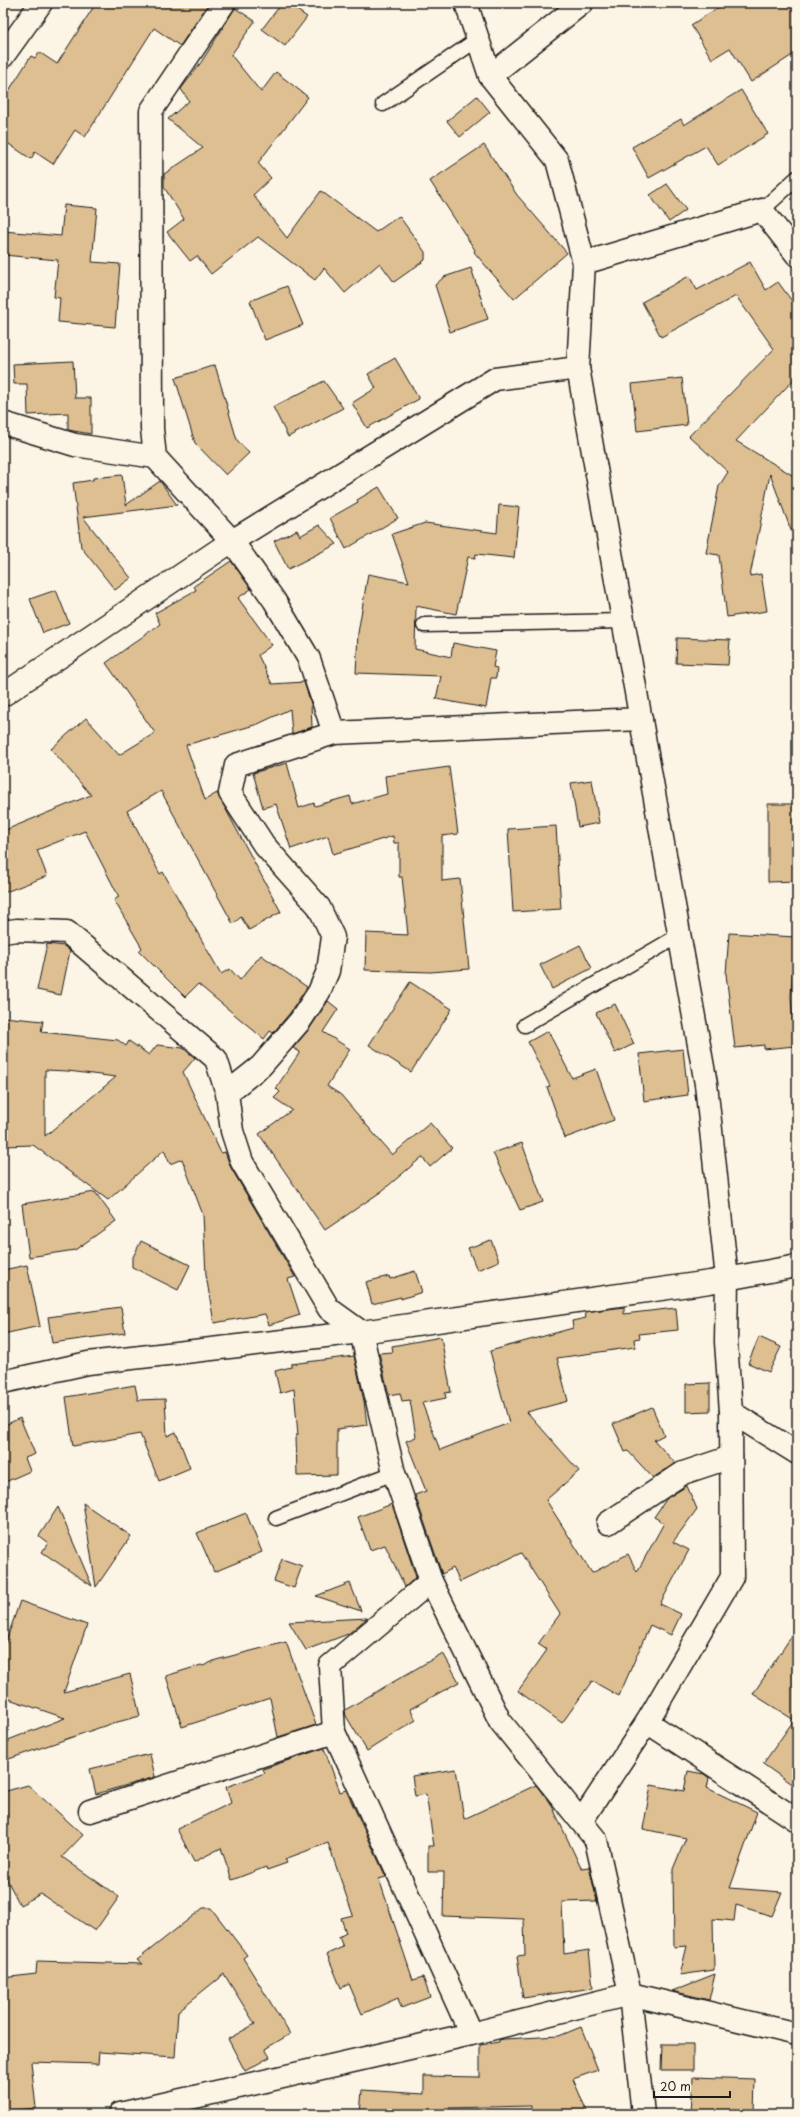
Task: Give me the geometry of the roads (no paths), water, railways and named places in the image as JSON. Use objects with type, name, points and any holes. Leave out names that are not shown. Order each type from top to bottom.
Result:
[{"type":"street","points":[[3,56],[41,3]]},
{"type":"street","points":[[155,458],[152,421],[151,111],[224,3]]},
{"type":"street","points":[[466,3],[490,76],[557,160],[584,263],[578,368],[642,719],[706,1084],[727,1278],[726,1342],[731,1412],[732,1577],[647,1722],[582,1820]]},
{"type":"street","points":[[490,76],[582,3]]},
{"type":"street","points":[[584,263],[762,210],[797,255]]},
{"type":"street","points":[[3,695],[232,541],[495,379],[578,368]]},
{"type":"street","points":[[3,423],[75,445],[155,458],[232,541],[274,600],[309,659],[334,733]]},
{"type":"street","points":[[227,1093],[261,1066],[300,1021],[319,992],[328,971],[333,937],[319,907],[264,845],[230,793],[236,765],[334,733],[642,719]]},
{"type":"street","points":[[3,932],[17,930],[66,932],[216,1059],[227,1093],[232,1130],[242,1162],[330,1309],[361,1332],[394,1474],[431,1581],[500,1721],[582,1820],[596,1840],[630,1994],[643,2114]]},
{"type":"street","points":[[3,1382],[88,1363],[361,1332],[710,1282],[797,1266]]},
{"type":"street","points":[[731,1412],[797,1453]]},
{"type":"street","points":[[608,1523],[684,1473],[731,1457]]},
{"type":"street","points":[[431,1581],[330,1666],[334,1732],[471,2034]]},
{"type":"street","points":[[647,1722],[797,1820]]},
{"type":"street","points":[[90,1811],[334,1732]]},
{"type":"street","points":[[120,2114],[471,2034],[630,1994],[797,2034]]},
{"type":"lane","points":[[383,104],[478,39]]},
{"type":"lane","points":[[762,210],[797,178]]},
{"type":"lane","points":[[424,625],[624,621]]},
{"type":"lane","points":[[525,1025],[680,935]]},
{"type":"lane","points":[[276,1518],[394,1474]]}]
